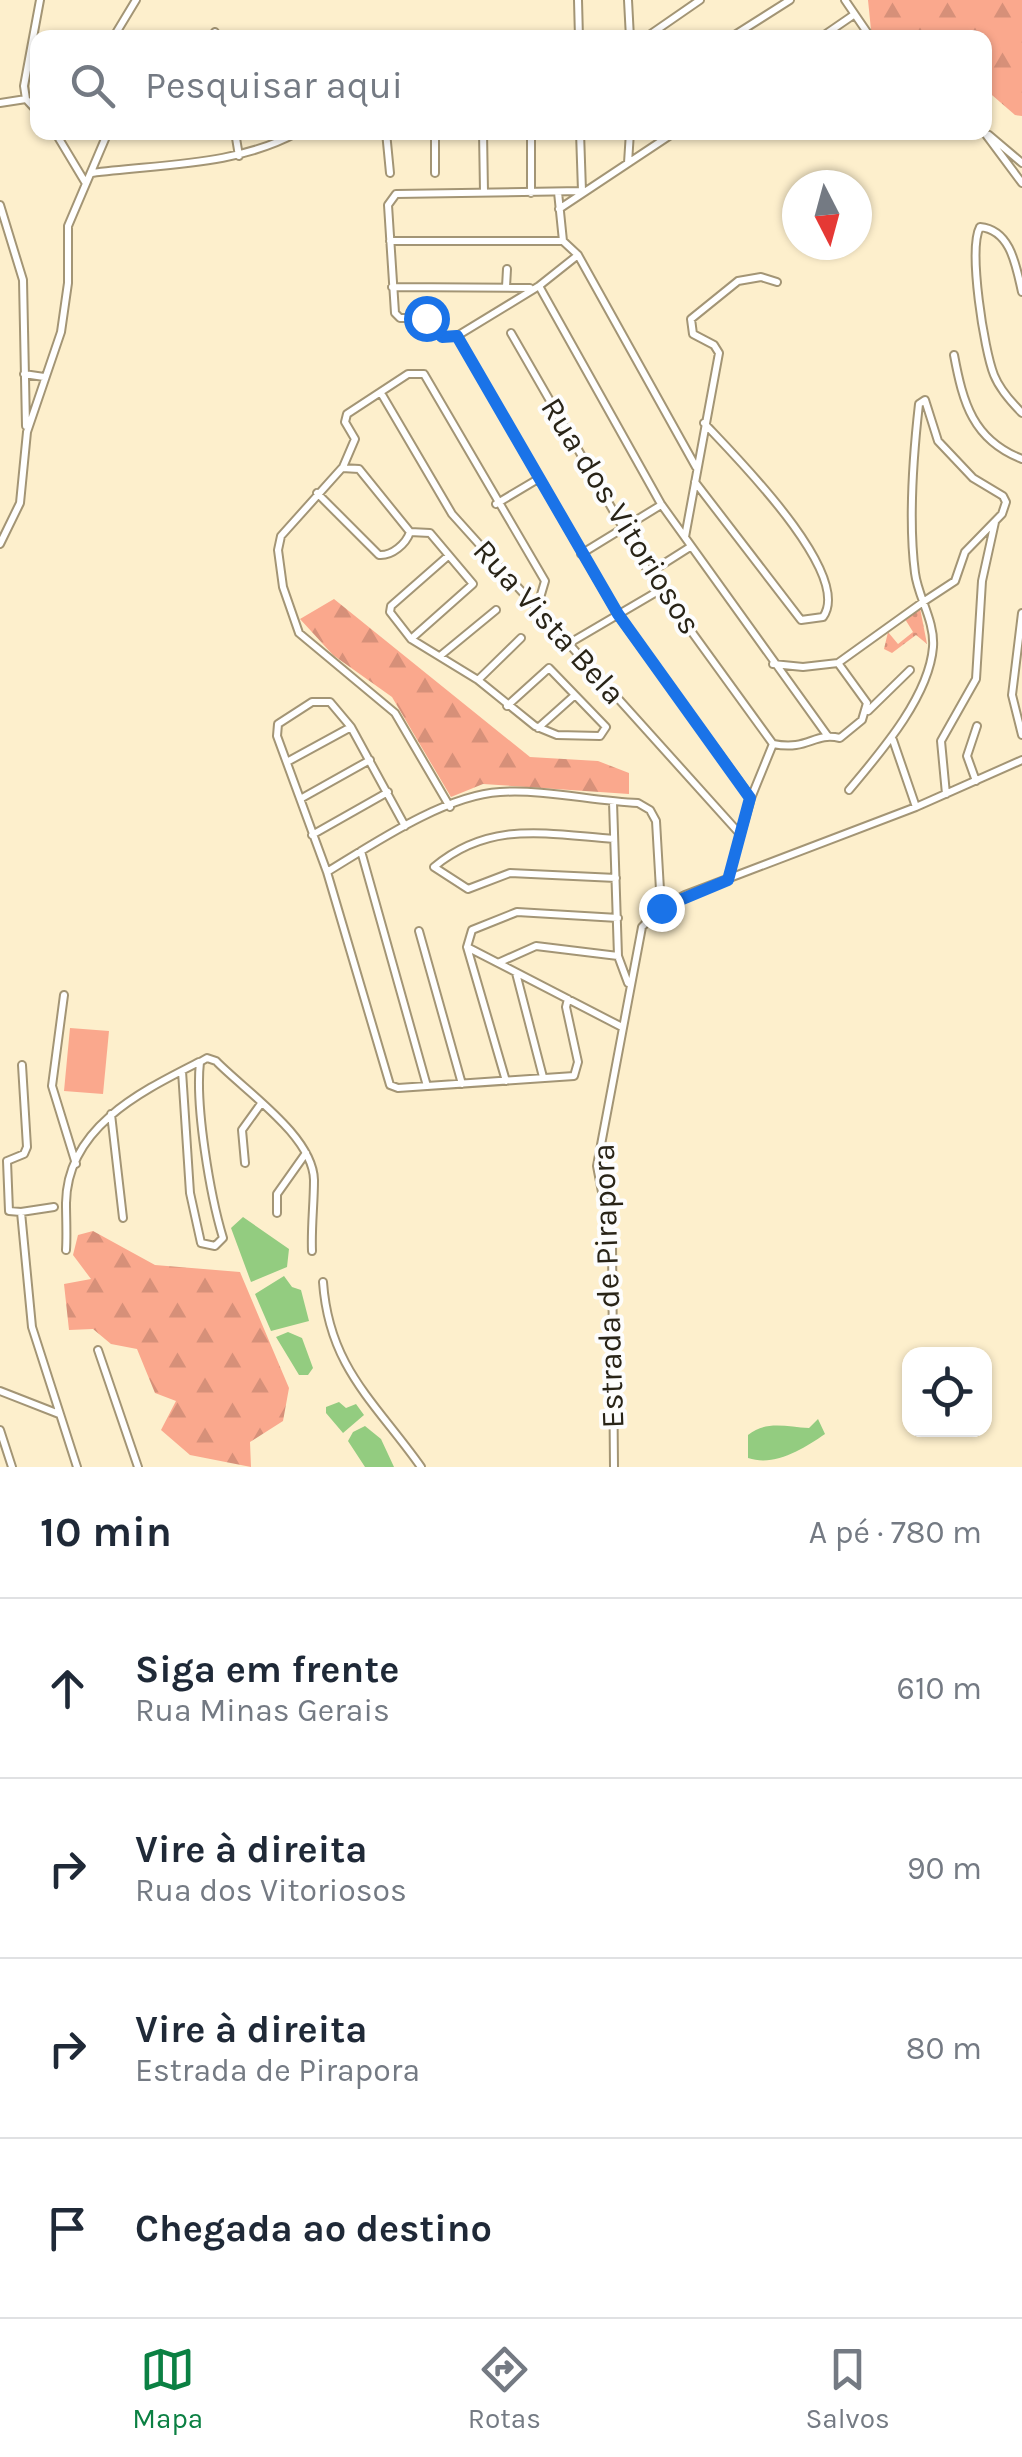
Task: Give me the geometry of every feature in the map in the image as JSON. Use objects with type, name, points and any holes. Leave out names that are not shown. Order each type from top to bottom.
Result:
[{"type":"street","points":[[36,30],[40,0]]},
{"type":"street","points":[[118,30],[136,0]]},
{"type":"street","points":[[578,0],[579,30]]},
{"type":"street","points":[[628,0],[630,30]]},
{"type":"street","points":[[656,30],[700,0]]},
{"type":"street","points":[[743,30],[790,0]]},
{"type":"street","points":[[845,0],[864,30]]},
{"type":"street","points":[[832,30],[852,16]]},
{"type":"street","points":[[26,100],[30,71]]},
{"type":"street","points":[[0,103],[26,100]]},
{"type":"street","points":[[26,100],[30,104]]},
{"type":"street","points":[[992,137],[1022,163]]},
{"type":"street","points":[[60,140],[85,184]]},
{"type":"street","points":[[26,432],[65,310],[68,226],[105,140]]},
{"type":"street","points":[[236,140],[239,156]]},
{"type":"street","points":[[91,173],[239,156],[283,140]]},
{"type":"street","points":[[387,140],[390,173]]},
{"type":"street","points":[[435,140],[435,172]]},
{"type":"street","points":[[483,140],[484,192]]},
{"type":"street","points":[[530,140],[531,193]]},
{"type":"street","points":[[580,140],[582,193]]},
{"type":"street","points":[[628,164],[630,140]]},
{"type":"street","points":[[559,209],[662,140]]},
{"type":"street","points":[[990,140],[1022,183]]},
{"type":"street","points":[[1011,150],[1022,149]]},
{"type":"street","points":[[558,192],[563,241],[578,255],[696,467]]},
{"type":"street","points":[[578,255],[536,287],[457,336],[442,337],[426,318],[400,318],[392,287],[388,204],[396,194],[582,193]]},
{"type":"street","points":[[0,205],[23,280],[26,432],[20,504],[0,544]]},
{"type":"street","points":[[1022,292],[1006,242],[984,226],[976,234],[986,348],[1000,388],[1022,413]]},
{"type":"street","points":[[390,240],[563,241]]},
{"type":"street","points":[[506,288],[507,269]]},
{"type":"street","points":[[685,538],[720,354],[693,334],[691,318],[738,280],[761,277],[777,282]]},
{"type":"street","points":[[392,287],[536,287]]},
{"type":"street","points":[[536,287],[661,504],[827,735]]},
{"type":"street","name":"Rua dos Vitoriosos","points":[[511,333],[649,573],[773,744]]},
{"type":"street","points":[[457,336],[618,614],[750,798]]},
{"type":"street","points":[[954,355],[968,416],[996,448],[1022,459]]},
{"type":"street","points":[[24,374],[44,377]]},
{"type":"street","points":[[450,807],[395,714],[308,645],[292,620],[282,588],[279,541],[342,468],[356,439],[344,418],[408,374],[424,374],[496,504],[545,581],[537,608]]},
{"type":"street","name":"Rua Vista Bela","points":[[381,393],[452,514],[740,834]]},
{"type":"street","points":[[773,664],[803,668],[838,663],[923,602],[955,581],[964,552],[1006,508],[1006,499],[973,478],[938,441],[925,400],[920,402],[918,415],[914,561],[923,602],[932,632],[931,659],[892,740],[849,790]]},
{"type":"street","points":[[694,482],[801,620],[823,617],[828,600],[821,567],[774,502],[704,423]]},
{"type":"street","points":[[342,468],[359,470],[410,532],[430,534],[472,584],[411,639]]},
{"type":"street","points":[[496,504],[538,479]]},
{"type":"street","points":[[317,493],[379,556],[405,542],[410,532]]},
{"type":"street","points":[[581,554],[661,504]]},
{"type":"street","points":[[946,794],[942,741],[976,679],[982,581],[994,522]]},
{"type":"street","points":[[649,573],[690,546]]},
{"type":"street","points":[[448,556],[391,606],[390,612],[411,639],[478,680],[506,706],[538,728],[557,735],[600,736],[606,726],[550,668],[506,706]]},
{"type":"street","points":[[568,644],[660,590]]},
{"type":"street","points":[[440,656],[496,610]]},
{"type":"street","points":[[1022,613],[1012,700],[1022,735]]},
{"type":"street","points":[[478,680],[521,638]]},
{"type":"street","points":[[838,663],[868,711]]},
{"type":"street","points":[[728,880],[750,798],[773,744],[799,748],[827,735],[845,736],[910,670]]},
{"type":"street","points":[[538,728],[575,695]]},
{"type":"street","points":[[405,826],[351,726],[330,702],[312,702],[277,726],[326,872],[386,1080],[398,1088],[578,1073],[566,1007],[568,999]]},
{"type":"street","points":[[288,762],[351,726]]},
{"type":"street","points":[[976,782],[966,756],[977,726]]},
{"type":"street","points":[[892,740],[916,808]]},
{"type":"street","points":[[302,798],[370,760]]},
{"type":"street","points":[[326,872],[405,826],[475,794],[498,792],[642,804],[655,817],[661,908],[916,808],[1022,760]]},
{"type":"street","points":[[312,835],[388,792]]},
{"type":"street","points":[[613,802],[618,956],[629,984]]},
{"type":"street","points":[[614,839],[503,832],[445,857],[434,867],[468,889],[510,873],[616,878]]},
{"type":"street","points":[[361,852],[427,1086]]},
{"type":"street","name":"Estrada de Pirapora","points":[[614,1467],[612,1244],[596,1166],[642,927],[661,908]]},
{"type":"street","points":[[506,1080],[467,947],[472,930],[518,912],[618,918]]},
{"type":"street","points":[[419,931],[462,1084]]},
{"type":"street","points":[[500,962],[536,946],[618,956]]},
{"type":"street","points":[[467,947],[620,1026]]},
{"type":"street","points":[[516,972],[543,1077]]},
{"type":"street","points":[[64,995],[52,1086],[76,1165]]},
{"type":"street","points":[[66,1250],[61,1206],[76,1165],[111,1113],[200,1062],[216,1061],[294,1134],[306,1152],[314,1178],[312,1251]]},
{"type":"street","points":[[182,1071],[192,1210],[202,1244],[215,1246],[223,1238],[209,1181],[198,1085],[200,1062]]},
{"type":"street","points":[[22,1065],[27,1147],[18,1158],[4,1160],[9,1211],[61,1206]]},
{"type":"street","points":[[245,1163],[242,1130],[260,1104]]},
{"type":"street","points":[[111,1113],[123,1218]]},
{"type":"street","points":[[277,1213],[277,1194],[306,1152]]},
{"type":"street","points":[[21,1212],[32,1327],[77,1467]]},
{"type":"street","points":[[323,1282],[332,1341],[358,1386],[421,1467]]},
{"type":"street","points":[[98,1350],[138,1467]]},
{"type":"street","points":[[0,1391],[59,1414]]},
{"type":"street","points":[[0,1430],[12,1467]]},
{"type":"green space","points":[[868,0],[1022,0],[1022,116],[1015,115],[992,95],[992,30],[871,30]]},
{"type":"green space","points":[[334,599],[530,757],[598,761],[629,773],[629,794],[483,784],[451,797],[392,697],[333,655],[300,619]]},
{"type":"green space","points":[[920,608],[927,644],[916,635],[892,653],[884,649],[888,632],[898,644],[913,632],[905,619]]},
{"type":"green space","points":[[70,1028],[109,1031],[103,1094],[64,1091]]},
{"type":"green space","points":[[93,1231],[155,1265],[240,1272],[289,1388],[283,1421],[250,1442],[251,1467],[190,1455],[161,1430],[176,1401],[155,1393],[137,1349],[111,1344],[93,1329],[69,1330],[64,1284],[91,1279],[73,1255],[78,1235]]},
{"type":"shaded area","points":[[243,1217],[289,1249],[287,1267],[251,1282],[231,1228]]},
{"type":"shaded area","points":[[284,1276],[292,1287],[301,1290],[309,1321],[271,1331],[255,1294]]},
{"type":"shaded area","points":[[288,1332],[302,1338],[313,1368],[308,1375],[299,1375],[276,1337]]},
{"type":"shaded area","points":[[339,1402],[346,1408],[356,1404],[364,1415],[343,1433],[326,1413],[326,1407]]},
{"type":"shaded area","points":[[818,1419],[825,1434],[807,1445],[778,1458],[748,1458],[748,1435],[755,1430],[777,1425],[809,1428]]},
{"type":"shaded area","points":[[365,1426],[381,1439],[394,1467],[365,1467],[348,1441],[353,1432]]},
{"type":"route","points":[[426,318],[442,337],[457,336],[618,614],[750,798],[728,880],[661,908]]}]
